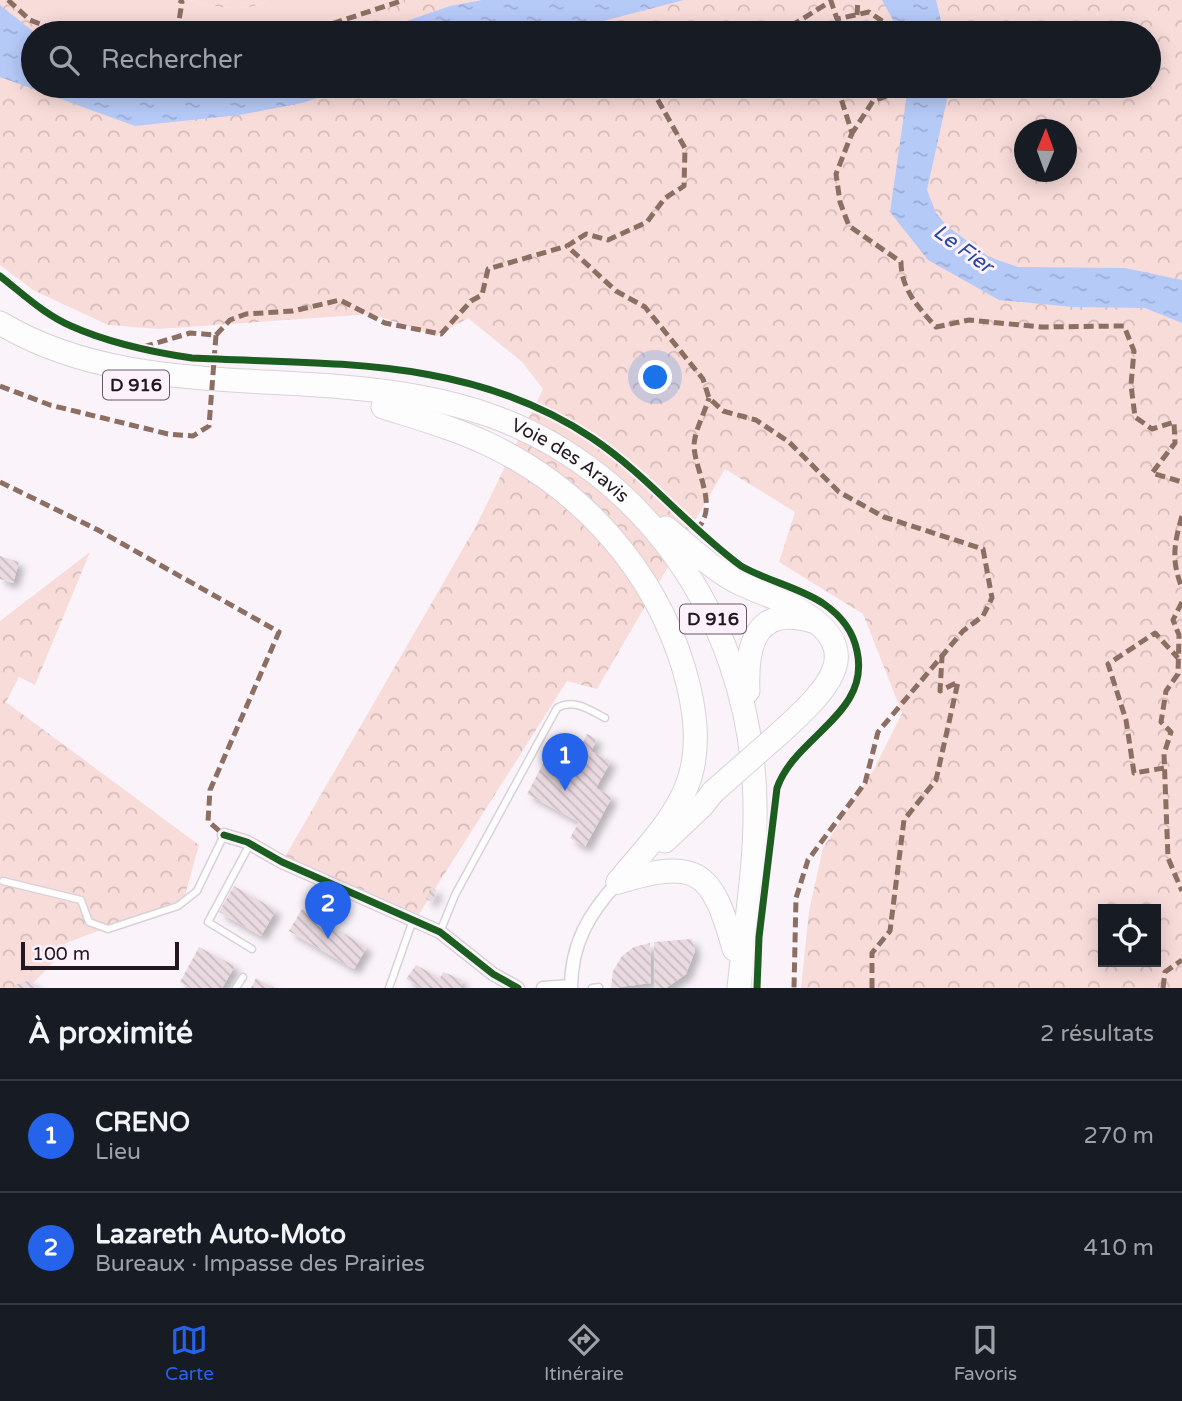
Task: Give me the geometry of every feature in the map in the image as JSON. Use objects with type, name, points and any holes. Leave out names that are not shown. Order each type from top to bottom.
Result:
[{"type":"highway","name":"Voie des Aravis","points":[[0,323],[37,342],[75,356],[150,372],[344,387],[449,403],[489,415],[546,440],[573,456],[619,492],[660,534],[700,593],[719,632],[736,679],[752,757],[755,814],[737,988]]},
{"type":"highway","name":"Voie des Aravis","points":[[0,340],[70,370],[130,384],[383,407],[459,421],[494,433],[547,458],[588,486],[619,512],[644,538],[677,582],[694,609],[717,661],[737,751],[739,855],[734,949],[737,988]]},
{"type":"highway","points":[[383,407],[472,437],[528,466],[580,505],[625,553],[666,622],[690,694],[695,725],[694,760],[681,799],[618,882]]},
{"type":"highway","points":[[618,882],[822,694],[833,675],[834,647],[830,636],[815,622],[783,601],[719,571],[619,492]]},
{"type":"highway","points":[[752,757],[747,670],[750,644],[759,631],[776,620],[796,618],[815,622]]},
{"type":"highway","points":[[681,799],[713,792]]},
{"type":"highway","points":[[618,882],[666,869],[698,877],[718,898],[734,949]]},
{"type":"street","points":[[224,835],[250,844],[282,862],[440,932],[493,974],[518,988]]},
{"type":"street","points":[[543,988],[571,987],[580,934],[595,908],[618,882]]},
{"type":"lane","points":[[440,932],[454,895],[557,708],[566,703],[582,705],[605,718]]},
{"type":"lane","points":[[3,881],[81,900],[89,922],[108,929],[178,906],[197,891],[224,835]]},
{"type":"lane","points":[[250,844],[208,922],[252,949]]},
{"type":"lane","points":[[389,988],[413,920]]},
{"type":"lane","points":[[236,988],[243,977]]},
{"type":"lane","points":[[592,988],[599,988]]},
{"type":"green space","points":[[0,0],[17,0],[40,21],[21,21],[21,98],[1161,98],[1161,21],[340,21],[408,0],[1182,0],[1182,988],[801,988],[809,911],[823,848],[874,769],[902,713],[863,614],[779,562],[795,512],[725,469],[597,689],[567,681],[419,914],[282,862],[476,526],[543,389],[522,362],[468,318],[436,336],[372,314],[159,329],[108,325],[33,290],[0,265]]},
{"type":"green space","points":[[17,0],[190,0],[220,7],[240,8],[268,0],[413,0],[347,21],[40,21]]},
{"type":"green space","points":[[190,0],[268,0],[240,8],[220,7]]},
{"type":"green space","points":[[90,552],[35,685],[19,677],[6,702],[199,845],[184,899],[66,943],[50,966],[28,988],[0,988],[0,621]]},
{"type":"water","points":[[482,0],[684,0],[603,21],[407,21],[450,6]]},
{"type":"water","points":[[882,0],[936,0],[941,21],[893,21]]},
{"type":"water","points":[[0,5],[21,22],[21,85],[0,77]]},
{"type":"water","points":[[58,98],[317,98],[239,115],[135,126]]},
{"type":"water","name":"Le Fier","points":[[906,98],[947,98],[927,190],[936,213],[947,226],[989,257],[1018,267],[1125,268],[1182,280],[1182,323],[1145,308],[1073,307],[999,300],[928,260],[890,212]]},
{"type":"building","points":[[0,556],[19,562],[13,583],[0,579]]},
{"type":"building","points":[[587,734],[597,739],[591,751],[611,761],[596,788],[612,797],[585,847],[570,838],[579,822],[527,794],[553,745],[571,755],[578,742],[582,744]]},
{"type":"building","points":[[234,886],[276,910],[261,936],[219,912]]},
{"type":"building","points":[[431,887],[437,890],[432,902],[426,899]]},
{"type":"building","points":[[302,909],[367,947],[354,969],[289,931]]},
{"type":"building","points":[[692,939],[695,951],[686,974],[666,988],[655,988],[654,942]]},
{"type":"building","points":[[650,943],[651,983],[611,988],[613,971],[622,956],[634,947]]},
{"type":"building","points":[[199,947],[235,966],[222,988],[191,988],[180,982]]},
{"type":"building","points":[[416,965],[440,978],[443,972],[463,980],[460,988],[422,988],[406,979]]},
{"type":"building","points":[[256,978],[274,988],[251,988]]},
{"type":"building","points":[[30,980],[38,988],[14,988],[15,985]]},
{"type":"marked path","points":[[8,0],[33,21]]},
{"type":"marked path","points":[[179,0],[182,2],[179,21]]},
{"type":"marked path","points":[[340,21],[404,0]]},
{"type":"marked path","points":[[857,15],[858,0]]},
{"type":"marked path","points":[[799,21],[831,1],[837,19],[869,12],[882,21]]},
{"type":"marked path","points":[[657,98],[685,148],[684,186],[665,198],[647,222],[608,240],[586,234],[567,246],[616,291],[645,307],[703,379],[709,398],[723,411],[756,420],[789,442],[839,492],[884,517],[983,549],[992,598],[983,616],[963,631],[878,732],[865,783],[808,860],[796,898],[794,988]]},
{"type":"marked path","points":[[841,98],[852,133],[836,174],[840,202],[849,226],[901,262],[907,289],[929,320],[936,327],[969,320],[1041,327],[1124,326],[1134,351],[1131,385],[1135,417],[1152,429],[1174,422],[1175,443],[1152,473],[1182,482]]},
{"type":"marked path","points":[[851,135],[873,101],[881,98]]},
{"type":"marked path","points":[[216,335],[230,320],[246,314],[293,311],[340,300],[385,323],[441,334],[471,301],[482,295],[488,269],[567,246]]},
{"type":"marked path","points":[[0,386],[50,405],[168,434],[193,436],[209,426],[216,335],[190,333],[143,347]]},
{"type":"marked path","points":[[696,530],[703,521],[706,501],[695,456],[694,440],[709,398]]},
{"type":"marked path","points":[[0,482],[98,530],[279,632],[210,790],[208,821],[224,835]]},
{"type":"marked path","points":[[1182,516],[1175,552],[1176,569],[1182,588]]},
{"type":"marked path","points":[[1182,602],[1173,620],[1179,635],[1178,674],[1166,691],[1161,722],[1171,732],[1164,754],[1168,858],[1182,891]]},
{"type":"marked path","points":[[1164,768],[1134,773],[1126,720],[1108,664],[1155,633],[1178,658]]},
{"type":"marked path","points":[[872,988],[872,953],[890,931],[904,820],[936,780],[958,682],[940,691],[942,657]]},
{"type":"marked path","points":[[1163,988],[1165,972],[1182,960]]},
{"type":"cycle path","points":[[0,276],[34,304],[61,321],[85,332],[146,350],[192,358],[398,370],[448,378],[497,392],[545,411],[612,452],[741,566],[805,593],[835,613],[849,630],[855,644],[858,673],[853,692],[843,708],[799,754],[786,770],[777,788],[759,937],[757,988]]},
{"type":"cycle path","points":[[224,835],[247,842],[282,862],[440,932],[493,974],[518,988]]},
{"type":"place","name":"CRENO","points":[[565,791]]},
{"type":"place","name":"Lazareth Auto-Moto","points":[[328,939]]}]
